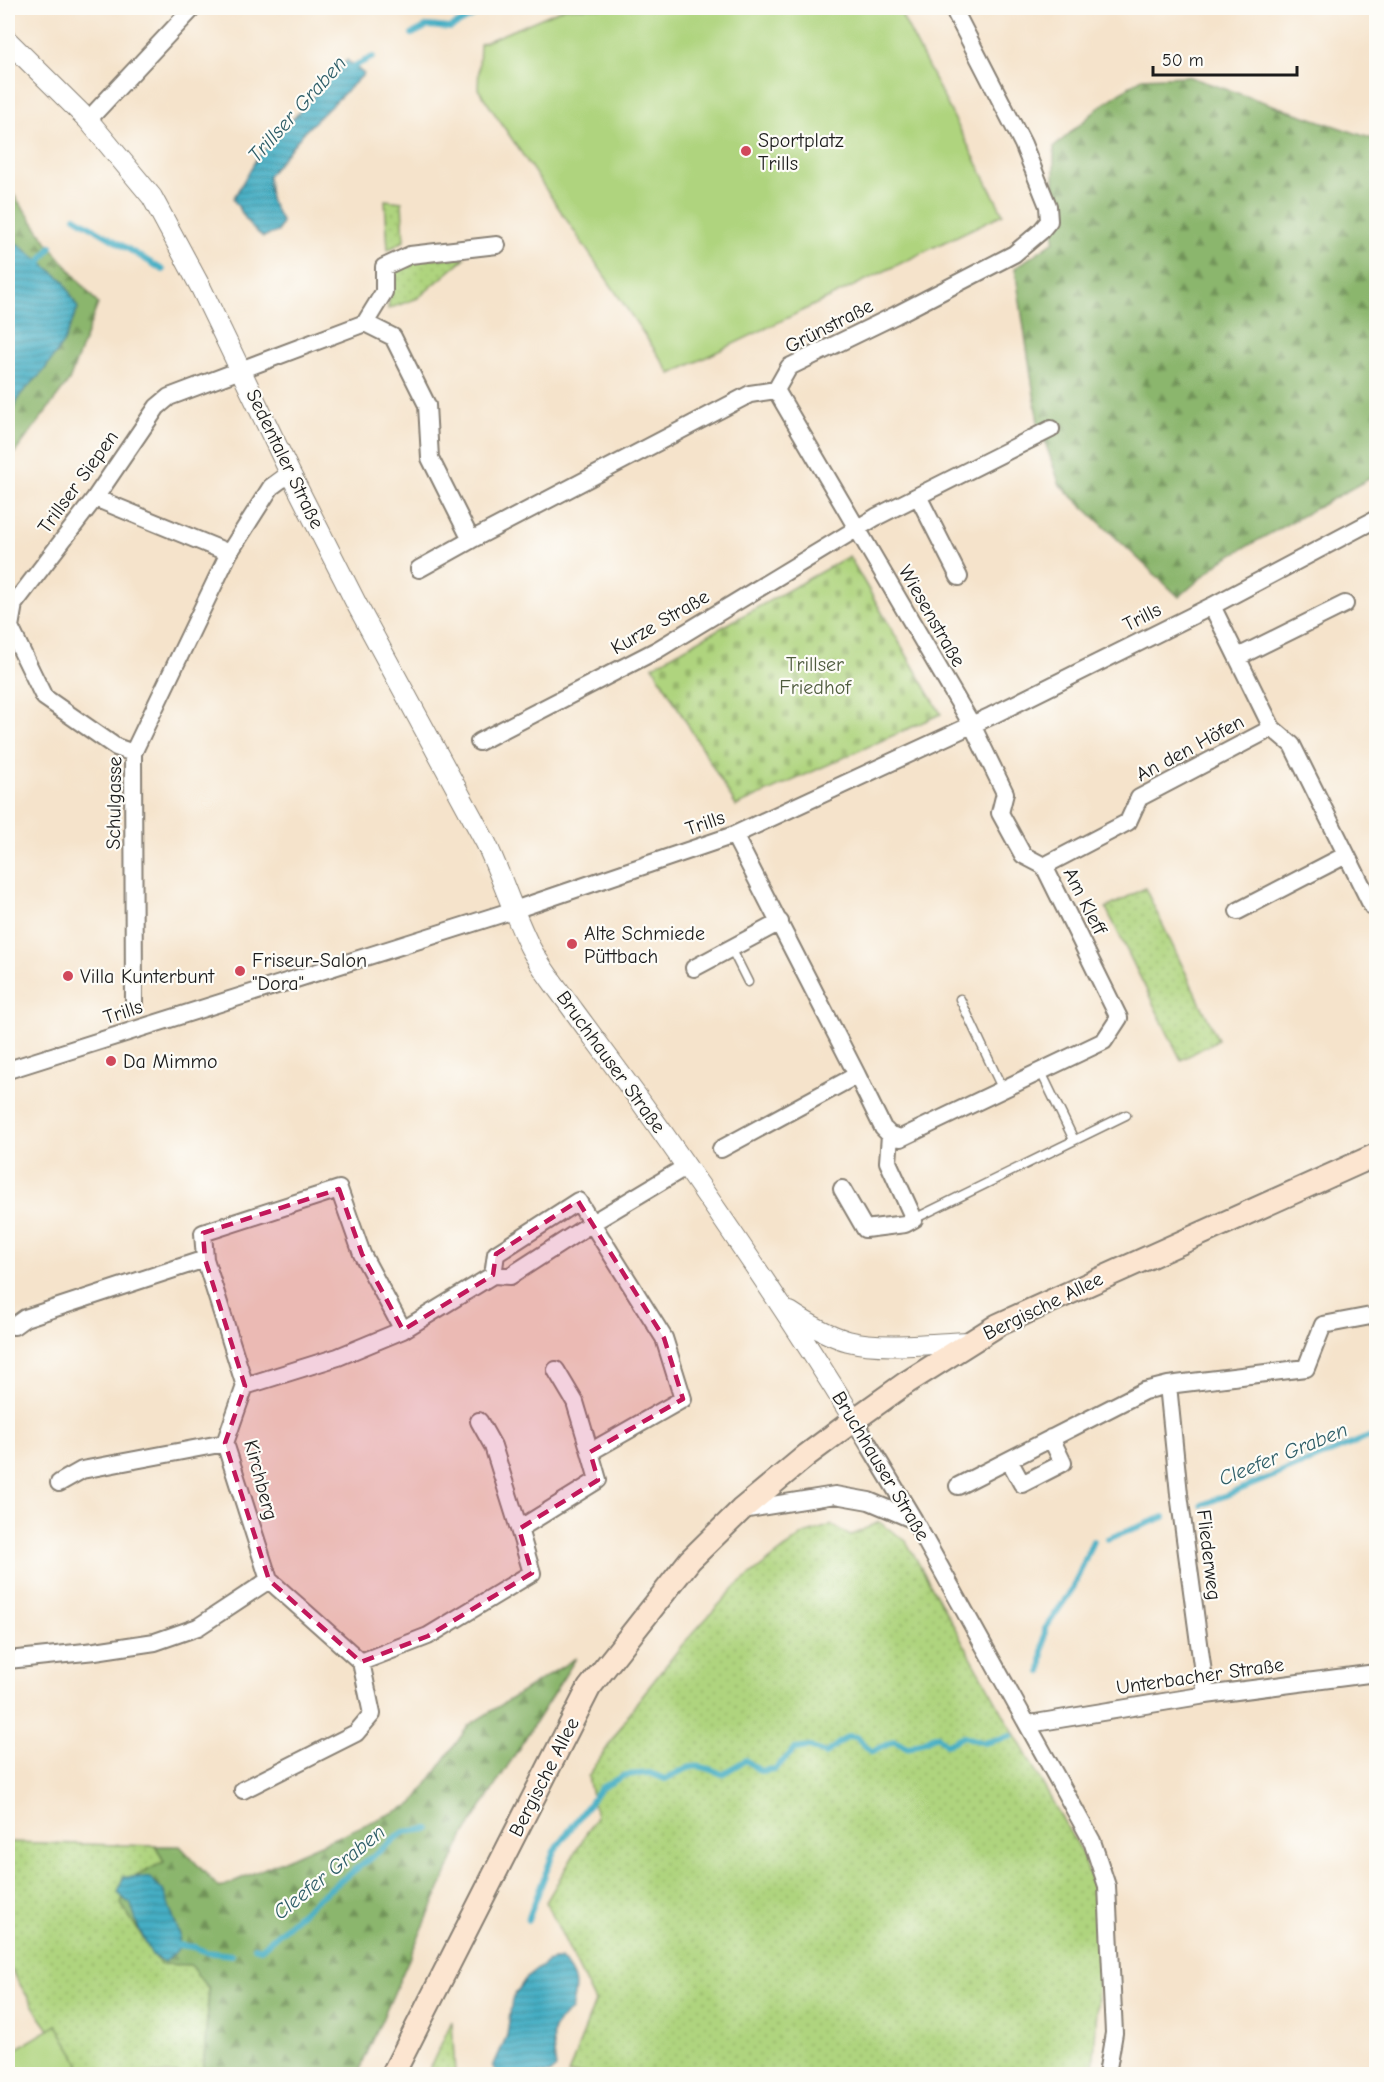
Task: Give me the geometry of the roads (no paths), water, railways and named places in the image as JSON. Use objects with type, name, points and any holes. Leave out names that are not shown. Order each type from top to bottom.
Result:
[{"type":"main road","name":"Bergische Allee","points":[[393,2074],[590,1688],[690,1560],[741,1510],[807,1455],[854,1420],[906,1383],[998,1325],[1377,1155]]},
{"type":"street","points":[[88,120],[193,8]]},
{"type":"street","name":"Grünstraße","points":[[776,390],[789,367],[1014,254],[1040,232],[1049,221],[1048,206],[1023,144],[953,8]]},
{"type":"street","name":"Sedentaler Straße","points":[[8,41],[88,120],[152,197],[201,288],[290,473],[356,603],[486,843],[514,910]]},
{"type":"street","points":[[471,540],[430,458],[427,405],[393,337],[365,323],[384,292],[384,267],[410,255],[497,245]]},
{"type":"street","name":"Trillser Siepen","points":[[134,753],[116,747],[44,697],[10,627],[14,604],[95,498],[157,407],[170,397],[365,323]]},
{"type":"street","points":[[418,569],[750,394],[776,390]]},
{"type":"street","name":"Wiesenstraße","points":[[776,390],[972,725]]},
{"type":"street","points":[[856,528],[1051,429]]},
{"type":"street","name":"Schulgasse","points":[[134,1004],[134,753],[229,553],[271,487],[290,473]]},
{"type":"street","points":[[918,496],[959,577]]},
{"type":"street","points":[[95,498],[229,553]]},
{"type":"street","name":"Trills","points":[[8,1070],[514,910],[734,836],[972,725],[1212,606],[1377,519]]},
{"type":"street","name":"Kurze Straße","points":[[479,742],[657,650],[856,528]]},
{"type":"street","points":[[1238,657],[1345,604]]},
{"type":"street","points":[[1212,606],[1272,728],[1292,745],[1372,906],[1377,904]]},
{"type":"street","name":"Am Kleff","points":[[890,1135],[902,1138],[1104,1041],[1119,1018],[1044,866],[1023,855],[1000,813],[1005,793],[972,725]]},
{"type":"street","name":"An den Höfen","points":[[1044,866],[1128,822],[1139,798],[1272,728]]},
{"type":"street","points":[[734,836],[780,922],[883,1128],[890,1135],[888,1162],[914,1219],[905,1224],[866,1229],[842,1189]]},
{"type":"street","points":[[1238,910],[1346,855]]},
{"type":"street","name":"Bruchhauser Straße","points":[[514,910],[530,947],[542,967],[687,1166],[785,1309],[854,1420],[914,1520],[1092,1840],[1107,1886],[1114,2033],[1107,2074]]},
{"type":"street","points":[[694,968],[780,922]]},
{"type":"street","points":[[721,1149],[858,1075]]},
{"type":"street","points":[[403,1330],[362,1254],[339,1189],[203,1233],[205,1259],[245,1386],[338,1357],[403,1330],[493,1275],[510,1276],[687,1166]]},
{"type":"street","points":[[493,1275],[496,1254],[578,1201],[664,1338],[683,1399],[590,1452]]},
{"type":"street","points":[[14,1326],[25,1318],[205,1259]]},
{"type":"street","points":[[785,1309],[828,1334],[850,1341],[886,1345],[969,1342]]},
{"type":"street","points":[[958,1486],[1144,1391],[1168,1385],[1306,1368],[1323,1325],[1377,1315]]},
{"type":"street","points":[[519,1529],[598,1480],[575,1402],[556,1370]]},
{"type":"street","name":"Fliederweg","points":[[1168,1385],[1179,1494],[1206,1695]]},
{"type":"street","name":"Kirchberg","points":[[245,1386],[225,1443],[269,1580]]},
{"type":"street","points":[[361,1662],[428,1636],[532,1573],[493,1446],[479,1421]]},
{"type":"street","points":[[1009,1460],[1022,1484],[1063,1463],[1051,1438]]},
{"type":"street","points":[[59,1483],[82,1470],[225,1443]]},
{"type":"street","points":[[741,1510],[835,1495],[869,1501],[914,1520]]},
{"type":"street","points":[[8,1660],[155,1642],[198,1627],[269,1580],[361,1662],[372,1714],[356,1733],[243,1790]]},
{"type":"street","name":"Unterbacher Straße","points":[[1029,1724],[1206,1695],[1377,1673]]},
{"type":"lane","points":[[731,948],[748,982]]},
{"type":"lane","points":[[960,999],[1003,1090]]},
{"type":"lane","points":[[1041,1072],[1074,1140]]},
{"type":"lane","points":[[914,1219],[1126,1115]]},
{"type":"water","points":[[347,60],[364,74],[305,131],[268,176],[270,199],[282,222],[278,232],[263,237],[251,227],[233,199],[257,158]]},
{"type":"water","points":[[8,236],[63,280],[78,308],[64,342],[43,372],[21,394],[8,421],[8,329],[10,321]]},
{"type":"water","points":[[123,1877],[149,1877],[163,1890],[180,1935],[178,1949],[165,1962],[152,1955],[138,1927],[131,1905],[118,1893]]},
{"type":"water","points":[[560,1958],[573,1977],[575,1988],[571,2010],[554,2029],[556,2068],[549,2074],[497,2074],[493,2067],[507,2035],[512,1999],[526,1978],[547,1962]]},
{"type":"waterway","name":"Trillser Graben","points":[[412,34],[428,26],[450,28],[488,8]]},
{"type":"waterway","name":"Trillser Graben","points":[[349,72],[354,66],[373,57]]},
{"type":"waterway","name":"Trillser Graben","points":[[75,217],[163,270]]},
{"type":"waterway","name":"Trillser Graben","points":[[40,269],[41,261],[51,247]]},
{"type":"waterway","name":"Cleefer Graben","points":[[1202,1505],[1376,1434]]},
{"type":"waterway","name":"Cleefer Graben","points":[[1107,1539],[1164,1517]]},
{"type":"waterway","name":"Cleefer Graben","points":[[1041,1672],[1045,1629],[1073,1588],[1093,1541]]},
{"type":"waterway","name":"Cleefer Graben","points":[[528,1920],[554,1851],[601,1788],[625,1775],[650,1773],[665,1779],[687,1768],[699,1766],[722,1774],[746,1760],[760,1771],[775,1769],[795,1749],[810,1747],[825,1754],[848,1736],[856,1737],[872,1752],[894,1741],[909,1748],[937,1735],[946,1745],[964,1736],[984,1743],[1011,1736]]},
{"type":"waterway","name":"Cleefer Graben","points":[[254,1947],[261,1949],[317,1899],[404,1832],[429,1829]]},
{"type":"waterway","name":"Cleefer Graben","points":[[178,1945],[232,1955]]},
{"type":"place","name":"Sportplatz Trills","points":[[746,151]]},
{"type":"place","name":"Alte Schmiede Püttbach","points":[[572,944]]},
{"type":"place","name":"Friseur-Salon \"Dora\"","points":[[240,971]]},
{"type":"place","name":"Villa Kunterbunt","points":[[68,976]]},
{"type":"place","name":"Da Mimmo","points":[[111,1061]]},
{"type":"park label","name":"Trillser Friedhof","points":[[815,676]]}]
